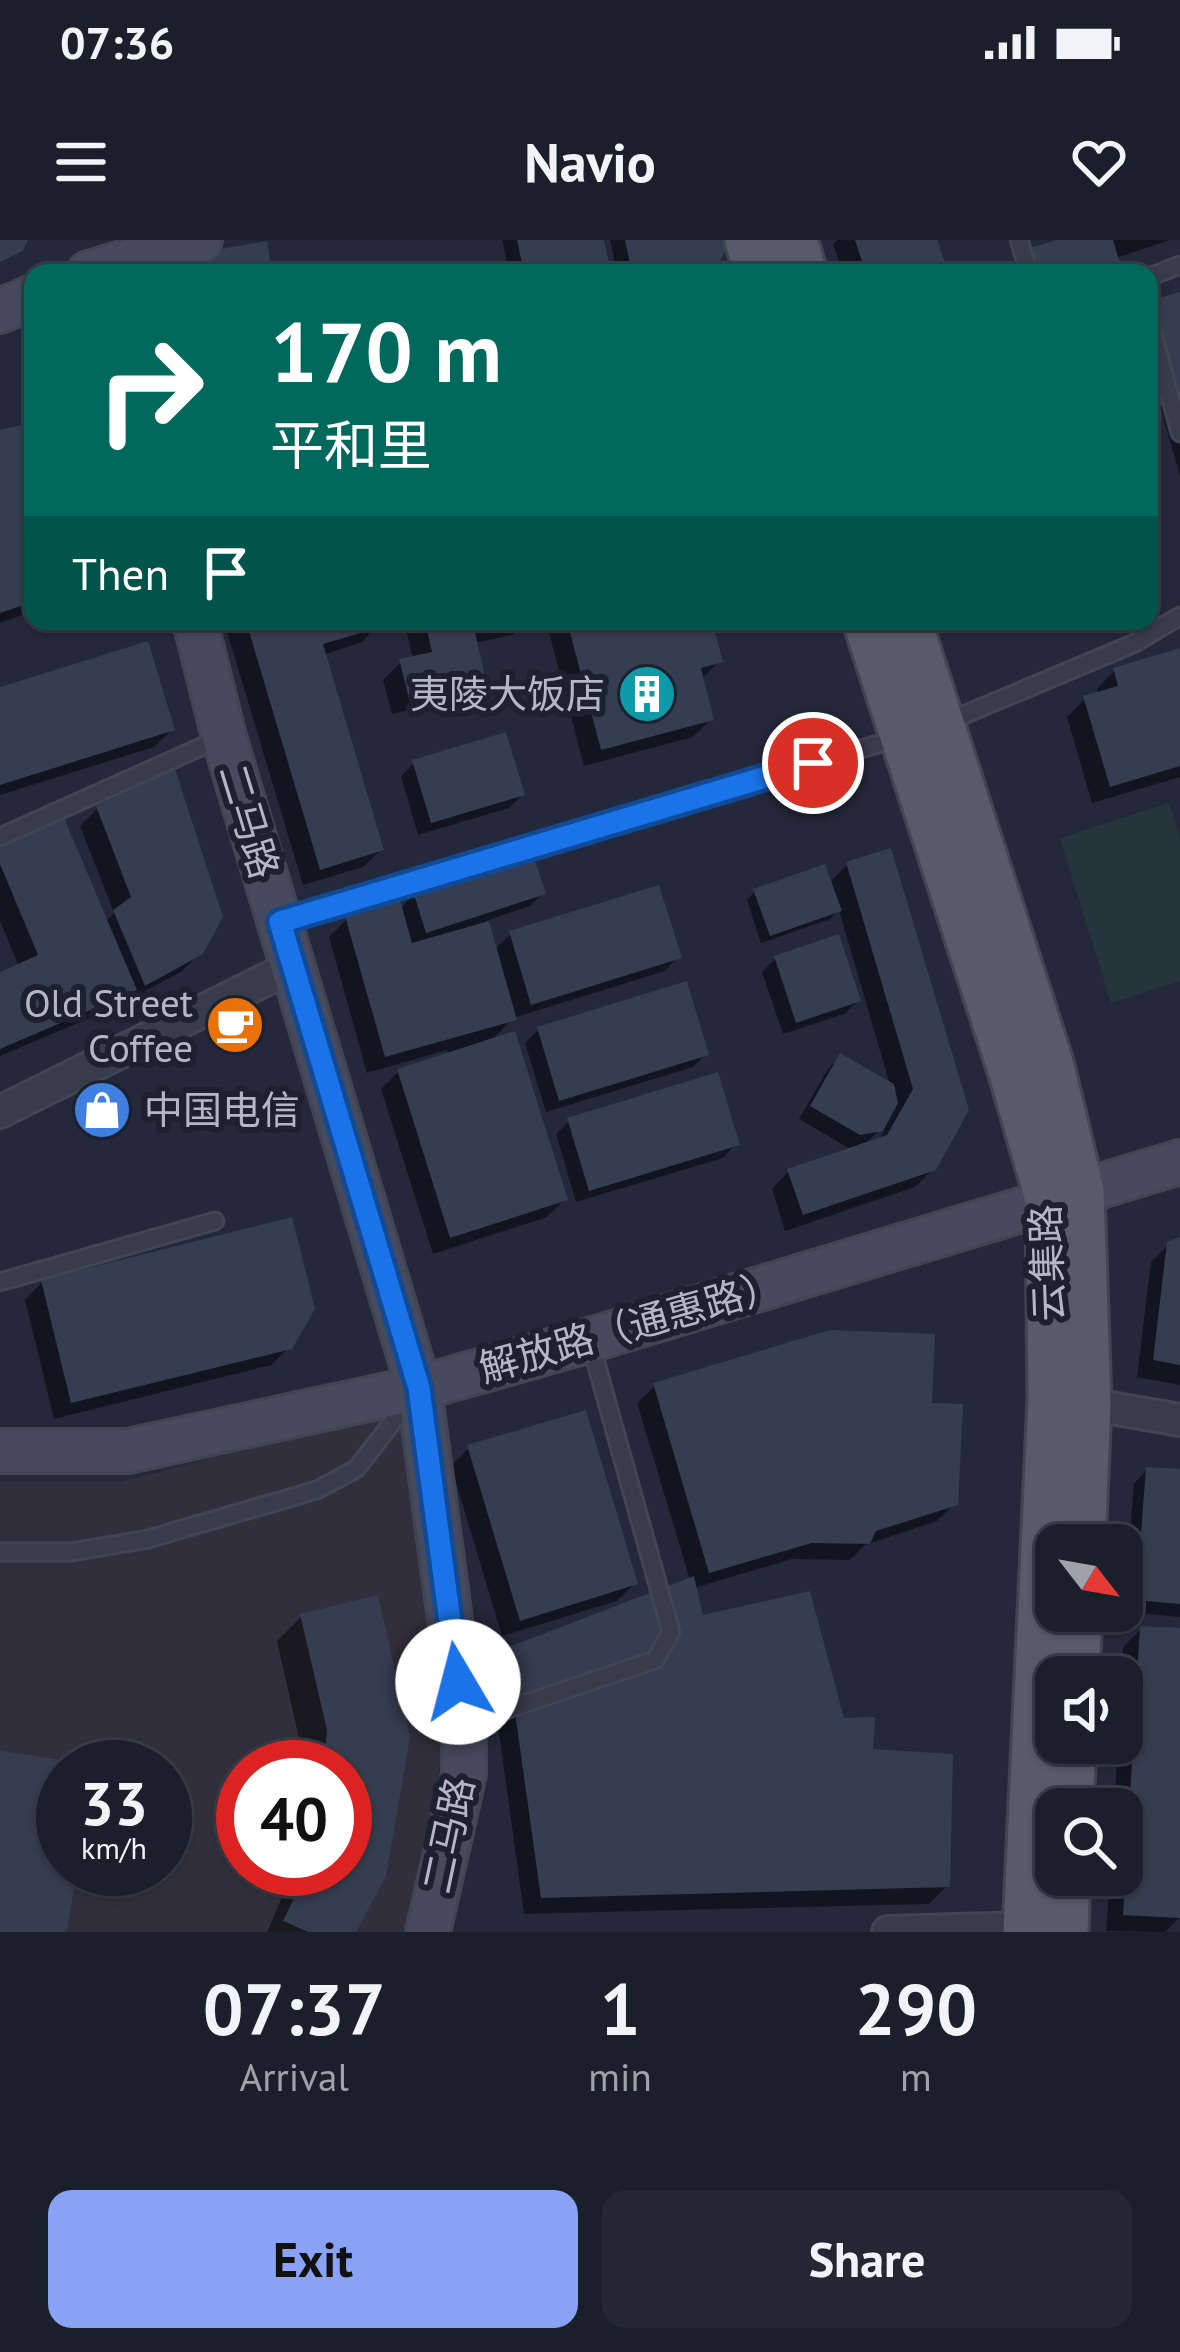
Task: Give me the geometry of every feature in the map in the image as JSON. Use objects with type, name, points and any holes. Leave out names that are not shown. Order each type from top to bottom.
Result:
[{"type":"main road","name":"云集路","points":[[870,630],[921,731]]},
{"type":"main road","name":"云集路","points":[[909,630],[921,731],[1011,1070],[1065,1196],[1088,1404],[1083,1524]]},
{"type":"main road","name":"云集路","points":[[1039,1930],[1051,1400],[1065,1196]]},
{"type":"main road","points":[[1039,1930],[1056,1896]]},
{"type":"street","points":[[106,262],[200,240]]},
{"type":"street","name":"二马路","points":[[197,630],[224,736],[419,1388],[464,1724],[464,1774],[428,1932]]},
{"type":"street","points":[[0,1112],[295,965]]},
{"type":"street","name":"解放路（通惠路）","points":[[0,1451],[128,1451],[419,1388],[1180,1162]]},
{"type":"street","points":[[1088,1404],[1180,1420]]},
{"type":"street","points":[[888,1932],[1039,1930]]},
{"type":"lane","points":[[1158,353],[1180,433]]},
{"type":"lane","points":[[280,922],[921,731],[1135,644],[1158,630]]},
{"type":"lane","points":[[0,837],[224,736]]},
{"type":"lane","points":[[0,1282],[215,1221]]},
{"type":"lane","points":[[464,1724],[655,1660],[670,1632],[590,1340]]},
{"type":"lane","points":[[0,1552],[70,1552],[148,1539],[317,1490],[356,1469],[419,1388]]},
{"type":"shaded area","points":[[1169,803],[1180,837],[1180,981],[1111,1003],[1060,838]]},
{"type":"shaded area","points":[[398,1410],[446,1734],[410,1932],[0,1932],[0,1482],[120,1482]]},
{"type":"building","points":[[0,240],[28,240],[23,251],[0,262]]},
{"type":"building","points":[[517,240],[604,240],[609,264],[522,264]]},
{"type":"building","points":[[625,240],[724,240],[727,248],[718,264],[630,264]]},
{"type":"building","points":[[855,240],[937,240],[946,264],[863,264]]},
{"type":"building","points":[[1057,240],[1113,240],[1120,264],[1035,264],[1030,248]]},
{"type":"building","points":[[267,241],[271,264],[154,264]]},
{"type":"building","points":[[1180,292],[1180,395],[1158,321],[1158,298]]},
{"type":"building","points":[[24,424],[24,605],[0,613],[0,430]]},
{"type":"building","points":[[249,630],[371,630],[323,644],[384,850],[320,870]]},
{"type":"building","points":[[427,630],[483,630],[475,632],[486,680],[409,698],[399,659],[432,652]]},
{"type":"building","name":"夷陵大饭店","points":[[569,630],[714,630],[723,662],[701,668],[714,720],[601,750]]},
{"type":"building","points":[[148,641],[175,730],[0,785],[0,687]]},
{"type":"building","points":[[1180,648],[1180,766],[1110,787],[1083,696],[1118,686],[1113,668]]},
{"type":"building","points":[[506,732],[525,795],[431,823],[412,760]]},
{"type":"building","points":[[175,769],[223,917],[203,954],[145,986],[113,910],[131,897],[96,806]]},
{"type":"building","points":[[64,818],[137,990],[0,1049],[0,972],[38,955],[0,864],[0,846]]},
{"type":"building","points":[[891,848],[969,1110],[936,1170],[803,1215],[787,1169],[887,1135],[913,1089],[846,862]]},
{"type":"building","points":[[532,852],[546,894],[426,933],[413,891]]},
{"type":"building","points":[[825,864],[842,911],[770,936],[753,889]]},
{"type":"building","points":[[659,885],[682,958],[531,1005],[509,931]]},
{"type":"building","points":[[400,900],[412,943],[489,921],[517,1020],[385,1057],[345,916]]},
{"type":"building","points":[[839,934],[861,1001],[796,1023],[774,956]]},
{"type":"building","points":[[687,981],[709,1055],[559,1101],[537,1027]]},
{"type":"building","points":[[515,1031],[568,1200],[450,1238],[397,1069]]},
{"type":"building","points":[[840,1053],[894,1084],[898,1103],[883,1131],[860,1135],[810,1106]]},
{"type":"building","points":[[718,1072],[740,1145],[589,1191],[567,1118]]},
{"type":"building","points":[[292,1217],[315,1309],[292,1349],[71,1403],[41,1280]]},
{"type":"building","points":[[1180,1237],[1180,1365],[1153,1360],[1167,1242]]},
{"type":"building","points":[[830,1330],[935,1334],[932,1403],[963,1404],[958,1505],[876,1531],[870,1544],[812,1543],[709,1573],[653,1383]]},
{"type":"building","points":[[586,1410],[638,1584],[520,1621],[467,1445]]},
{"type":"building","points":[[1146,1467],[1180,1469],[1180,1604],[1143,1601]]},
{"type":"building","points":[[694,1576],[703,1615],[810,1591],[844,1718],[875,1717],[873,1749],[953,1754],[950,1887],[541,1898],[506,1648]]},
{"type":"building","points":[[378,1595],[410,1737],[386,1876],[356,1932],[308,1932],[283,1921],[295,1896],[372,1896],[372,1740],[326,1740],[300,1614]]},
{"type":"building","points":[[1143,1626],[1180,1628],[1180,1918],[1123,1915],[1124,1896],[1143,1896],[1143,1788],[1130,1788],[1132,1764],[1143,1764],[1143,1656],[1138,1656]]},
{"type":"building","points":[[0,1751],[36,1756],[36,1896],[73,1896],[67,1932],[0,1932]]},
{"type":"place","name":"夷陵大饭店","points":[[647,694]]},
{"type":"place","name":"Old Street Coffee","points":[[235,1025]]},
{"type":"place","name":"中国电信","points":[[102,1110]]},
{"type":"route","points":[[458,1682],[419,1388],[280,922],[813,763]]}]
